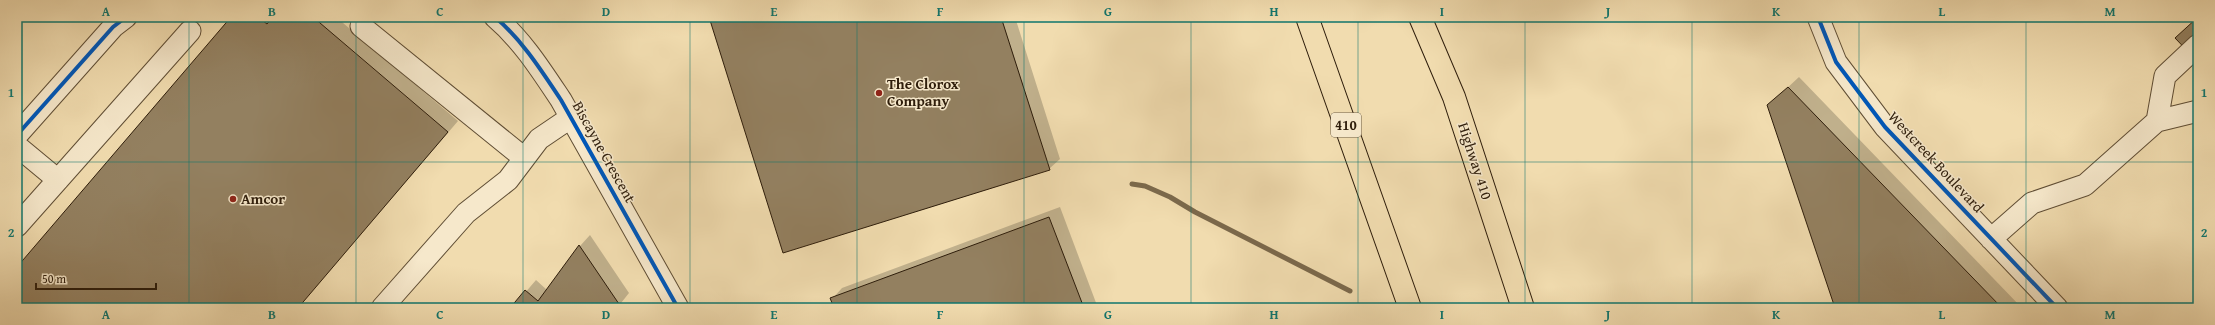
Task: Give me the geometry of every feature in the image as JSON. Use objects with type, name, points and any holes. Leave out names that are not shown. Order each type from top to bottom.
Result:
[{"type":"highway","name":"Highway 410","points":[[1420,17],[1454,97],[1523,308]]},
{"type":"highway","name":"410","points":[[1307,22],[1410,308]]},
{"type":"street","points":[[17,135],[113,27],[126,17]]},
{"type":"street","name":"Biscayne Crescent","points":[[495,17],[510,30],[539,67],[570,118],[678,308]]},
{"type":"street","name":"Westcreek Boulevard","points":[[1818,17],[1836,62],[1885,127],[2057,308]]},
{"type":"street","points":[[361,26],[524,158]]},
{"type":"street","points":[[17,226],[190,31]]},
{"type":"street","points":[[2157,121],[2165,76],[2198,44]]},
{"type":"street","points":[[1991,239],[2032,203],[2085,185],[2157,121],[2198,111]]},
{"type":"street","points":[[382,308],[466,213],[508,180],[539,139],[570,118]]},
{"type":"street","points":[[17,146],[58,180]]},
{"type":"building","name":"Amcor","points":[[231,17],[258,17],[267,24],[273,17],[313,17],[448,132],[298,308],[17,308],[17,267]]},
{"type":"building","name":"The Clorox Company","points":[[709,17],[1001,17],[1050,170],[783,253]]},
{"type":"building","points":[[2198,17],[2198,62],[2175,38]]},
{"type":"building","points":[[1788,87],[2002,308],[1835,308],[1767,105]]},
{"type":"building","points":[[1049,217],[1084,308],[834,308],[830,298]]},
{"type":"building","points":[[579,245],[619,304],[616,308],[510,308],[525,290],[538,301]]},
{"type":"waterway","points":[[1132,184],[1145,186],[1170,197],[1195,212],[1350,291]]},
{"type":"cycle path","points":[[17,135],[113,27],[126,17]]},
{"type":"cycle path","points":[[495,17],[522,45],[561,100],[678,308]]},
{"type":"cycle path","points":[[1818,17],[1836,62],[1885,127],[2057,308]]},
{"type":"place","name":"The Clorox Company","points":[[879,93]]},
{"type":"place","name":"Amcor","points":[[233,199]]}]
